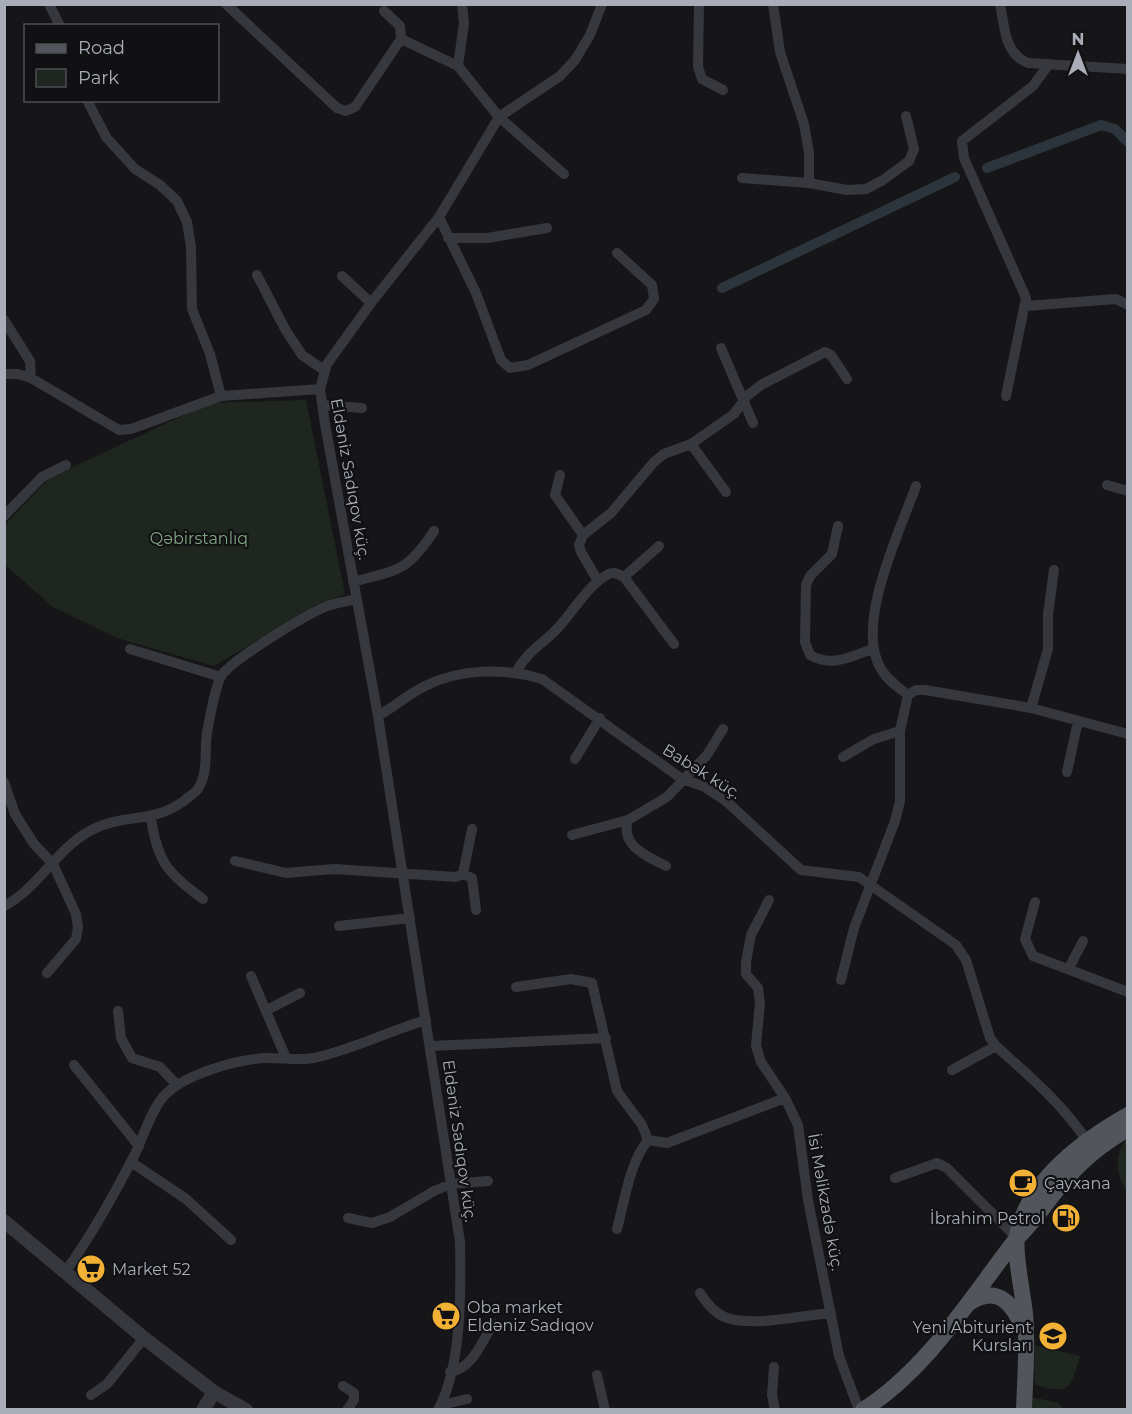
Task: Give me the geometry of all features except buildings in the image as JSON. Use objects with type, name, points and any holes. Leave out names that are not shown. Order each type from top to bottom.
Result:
[{"type":"main road","points":[[1024,1410],[1026,1341],[1017,1238],[1025,1212],[1033,1197],[1059,1166],[1087,1141],[1128,1114]]},
{"type":"main road","points":[[861,1410],[890,1390],[925,1357],[1017,1238],[1035,1221],[1074,1170],[1104,1144],[1128,1129]]},
{"type":"main road","points":[[965,1305],[986,1295],[1004,1299],[1016,1314],[1026,1341]]},
{"type":"street","points":[[226,4],[337,108],[346,111],[355,107],[401,39],[400,26],[384,11]]},
{"type":"street","points":[[458,66],[464,23],[462,4]]},
{"type":"street","name":"Eldəniz Sadıqov küç.","points":[[440,1407],[450,1371],[459,1319],[460,1242],[378,716],[320,389],[324,369],[371,303],[439,217],[499,117],[560,76],[575,60],[590,35],[602,4]]},
{"type":"street","points":[[699,4],[698,68],[702,79],[723,90]]},
{"type":"street","points":[[773,4],[780,52],[804,124],[809,153],[809,183]]},
{"type":"street","points":[[1000,4],[1009,48],[1016,58],[1028,63],[1128,69]]},
{"type":"street","points":[[52,6],[59,24]]},
{"type":"street","points":[[401,39],[458,66],[499,117],[564,174]]},
{"type":"street","points":[[1005,396],[1026,306],[1022,286],[964,158],[962,141],[1033,86],[1049,64]]},
{"type":"street","points":[[88,102],[106,137],[135,169],[160,185],[177,201],[187,222],[191,247],[192,309],[210,354],[221,396]]},
{"type":"street","points":[[742,178],[809,183],[847,190],[866,189],[884,180],[909,161],[914,148],[906,116]]},
{"type":"street","points":[[439,217],[476,292],[501,360],[510,368],[516,369],[646,310],[654,299],[652,285],[617,253]]},
{"type":"street","points":[[448,238],[487,238],[547,228]]},
{"type":"street","points":[[257,275],[285,329],[302,355],[324,369]]},
{"type":"street","points":[[342,276],[371,303]]},
{"type":"street","points":[[1026,306],[1116,299],[1128,305]]},
{"type":"street","points":[[4,320],[30,361],[31,378]]},
{"type":"street","points":[[721,348],[753,423]]},
{"type":"street","points":[[598,582],[581,552],[579,545],[583,535],[611,513],[654,462],[664,454],[691,444],[734,414],[761,385],[825,352],[831,355],[847,379]]},
{"type":"street","points":[[4,374],[18,374],[31,378],[119,430],[131,429],[221,396],[320,389]]},
{"type":"street","points":[[322,405],[362,408]]},
{"type":"street","points":[[691,444],[726,492]]},
{"type":"street","points":[[4,516],[42,477],[66,465]]},
{"type":"street","points":[[560,475],[555,495],[583,535]]},
{"type":"street","points":[[1107,485],[1128,490]]},
{"type":"street","points":[[908,695],[892,683],[880,669],[873,649],[872,630],[884,576],[916,486]]},
{"type":"street","points":[[838,526],[832,554],[810,576],[806,585],[805,642],[810,655],[826,662],[833,662],[873,649]]},
{"type":"street","points":[[353,582],[405,567],[419,554],[434,531]]},
{"type":"street","points":[[624,577],[659,546]]},
{"type":"street","points":[[1031,708],[1048,649],[1048,614],[1054,570]]},
{"type":"street","points":[[516,672],[532,649],[554,633],[598,582],[609,573],[617,573],[624,577],[674,644]]},
{"type":"street","points":[[4,906],[27,891],[77,839],[97,827],[121,820],[151,818],[174,807],[197,791],[206,772],[207,730],[220,677],[240,659],[295,623],[326,606],[356,599]]},
{"type":"street","points":[[130,649],[220,677]]},
{"type":"street","name":"Babək küç.","points":[[378,716],[423,687],[444,677],[516,672],[542,679],[600,718],[682,779],[705,787],[726,801],[801,870],[811,873],[845,873],[859,877],[956,945],[966,960],[990,1038],[996,1046]]},
{"type":"street","points":[[908,695],[925,690],[1031,708],[1128,735]]},
{"type":"street","points":[[841,980],[854,928],[900,801],[900,732],[908,695]]},
{"type":"street","points":[[575,759],[600,718]]},
{"type":"street","points":[[1067,772],[1078,721]]},
{"type":"street","points":[[572,835],[628,819],[659,804],[707,755],[723,729]]},
{"type":"street","points":[[843,757],[874,739],[900,732]]},
{"type":"street","points":[[4,782],[15,814],[34,844],[53,864],[76,914],[78,927],[76,939],[47,973]]},
{"type":"street","points":[[151,818],[160,859],[175,879],[203,899]]},
{"type":"street","points":[[628,819],[627,835],[635,849],[666,866]]},
{"type":"street","points":[[463,874],[472,829]]},
{"type":"street","points":[[234,861],[286,873],[334,869],[403,876],[456,877],[463,874],[472,878],[476,910]]},
{"type":"street","name":"İsi Məlikzadə küç.","points":[[769,900],[752,935],[746,974],[759,988],[756,1046],[761,1062],[785,1098],[798,1125],[808,1200],[839,1356],[861,1410]]},
{"type":"street","points":[[1035,902],[1025,939],[1027,948],[1033,956],[1128,992]]},
{"type":"street","points":[[339,926],[410,918]]},
{"type":"street","points":[[1069,968],[1083,940]]},
{"type":"street","points":[[251,976],[286,1058]]},
{"type":"street","points":[[516,987],[571,979],[592,984],[617,1091],[642,1125],[648,1140]]},
{"type":"street","points":[[267,1010],[300,993]]},
{"type":"street","points":[[118,1011],[121,1038],[132,1058],[160,1067],[177,1085]]},
{"type":"street","points":[[66,1272],[85,1245],[131,1162],[154,1110],[164,1096],[177,1085],[191,1077],[262,1058],[315,1058],[426,1020]]},
{"type":"street","points":[[431,1047],[606,1038]]},
{"type":"street","points":[[952,1070],[996,1046],[1067,1111],[1087,1141]]},
{"type":"street","points":[[74,1065],[139,1146]]},
{"type":"street","points":[[648,1140],[666,1143],[785,1098]]},
{"type":"street","points":[[617,1229],[634,1166],[640,1151],[648,1140]]},
{"type":"street","points":[[131,1162],[186,1199],[231,1240]]},
{"type":"street","points":[[895,1178],[937,1163],[947,1168],[1017,1238]]},
{"type":"street","points":[[348,1218],[372,1222],[390,1217],[434,1191],[451,1184],[488,1181]]},
{"type":"street","points":[[4,1221],[144,1338],[214,1392],[246,1410]]},
{"type":"street","points":[[700,1293],[708,1305],[728,1319],[755,1321],[831,1313]]},
{"type":"street","points":[[450,1371],[463,1370],[492,1324]]},
{"type":"street","points":[[91,1395],[107,1384],[144,1338]]},
{"type":"street","points":[[774,1366],[772,1395],[775,1410]]},
{"type":"street","points":[[597,1375],[605,1410]]},
{"type":"street","points":[[343,1386],[354,1393],[354,1400],[347,1410]]},
{"type":"street","points":[[203,1410],[214,1392]]},
{"type":"street","points":[[440,1407],[467,1399]]},
{"type":"green space","name":"Qəbirstanlıq","points":[[306,400],[345,594],[314,606],[214,666],[117,638],[53,607],[5,565],[4,526],[49,478],[210,403]]},
{"type":"green space","points":[[1127,1138],[1127,1191],[1118,1171],[1118,1158]]},
{"type":"green space","points":[[1034,1345],[1080,1356],[1074,1377],[1067,1387],[1056,1389],[1035,1385]]},
{"type":"green space","points":[[1032,1397],[1059,1403],[1063,1409],[1032,1410]]},
{"type":"waterway","points":[[987,168],[1101,125],[1115,129],[1128,142]]},
{"type":"waterway","points":[[722,288],[955,177]]},
{"type":"place","name":"Çayxana","points":[[1023,1183]]},
{"type":"place","name":"İbrahim Petrol","points":[[1066,1218]]},
{"type":"place","name":"Market 52","points":[[91,1269]]},
{"type":"place","name":"Oba market Eldəniz Sadıqov","points":[[446,1316]]},
{"type":"place","name":"Yeni Abiturient Kursları","points":[[1053,1336]]}]
